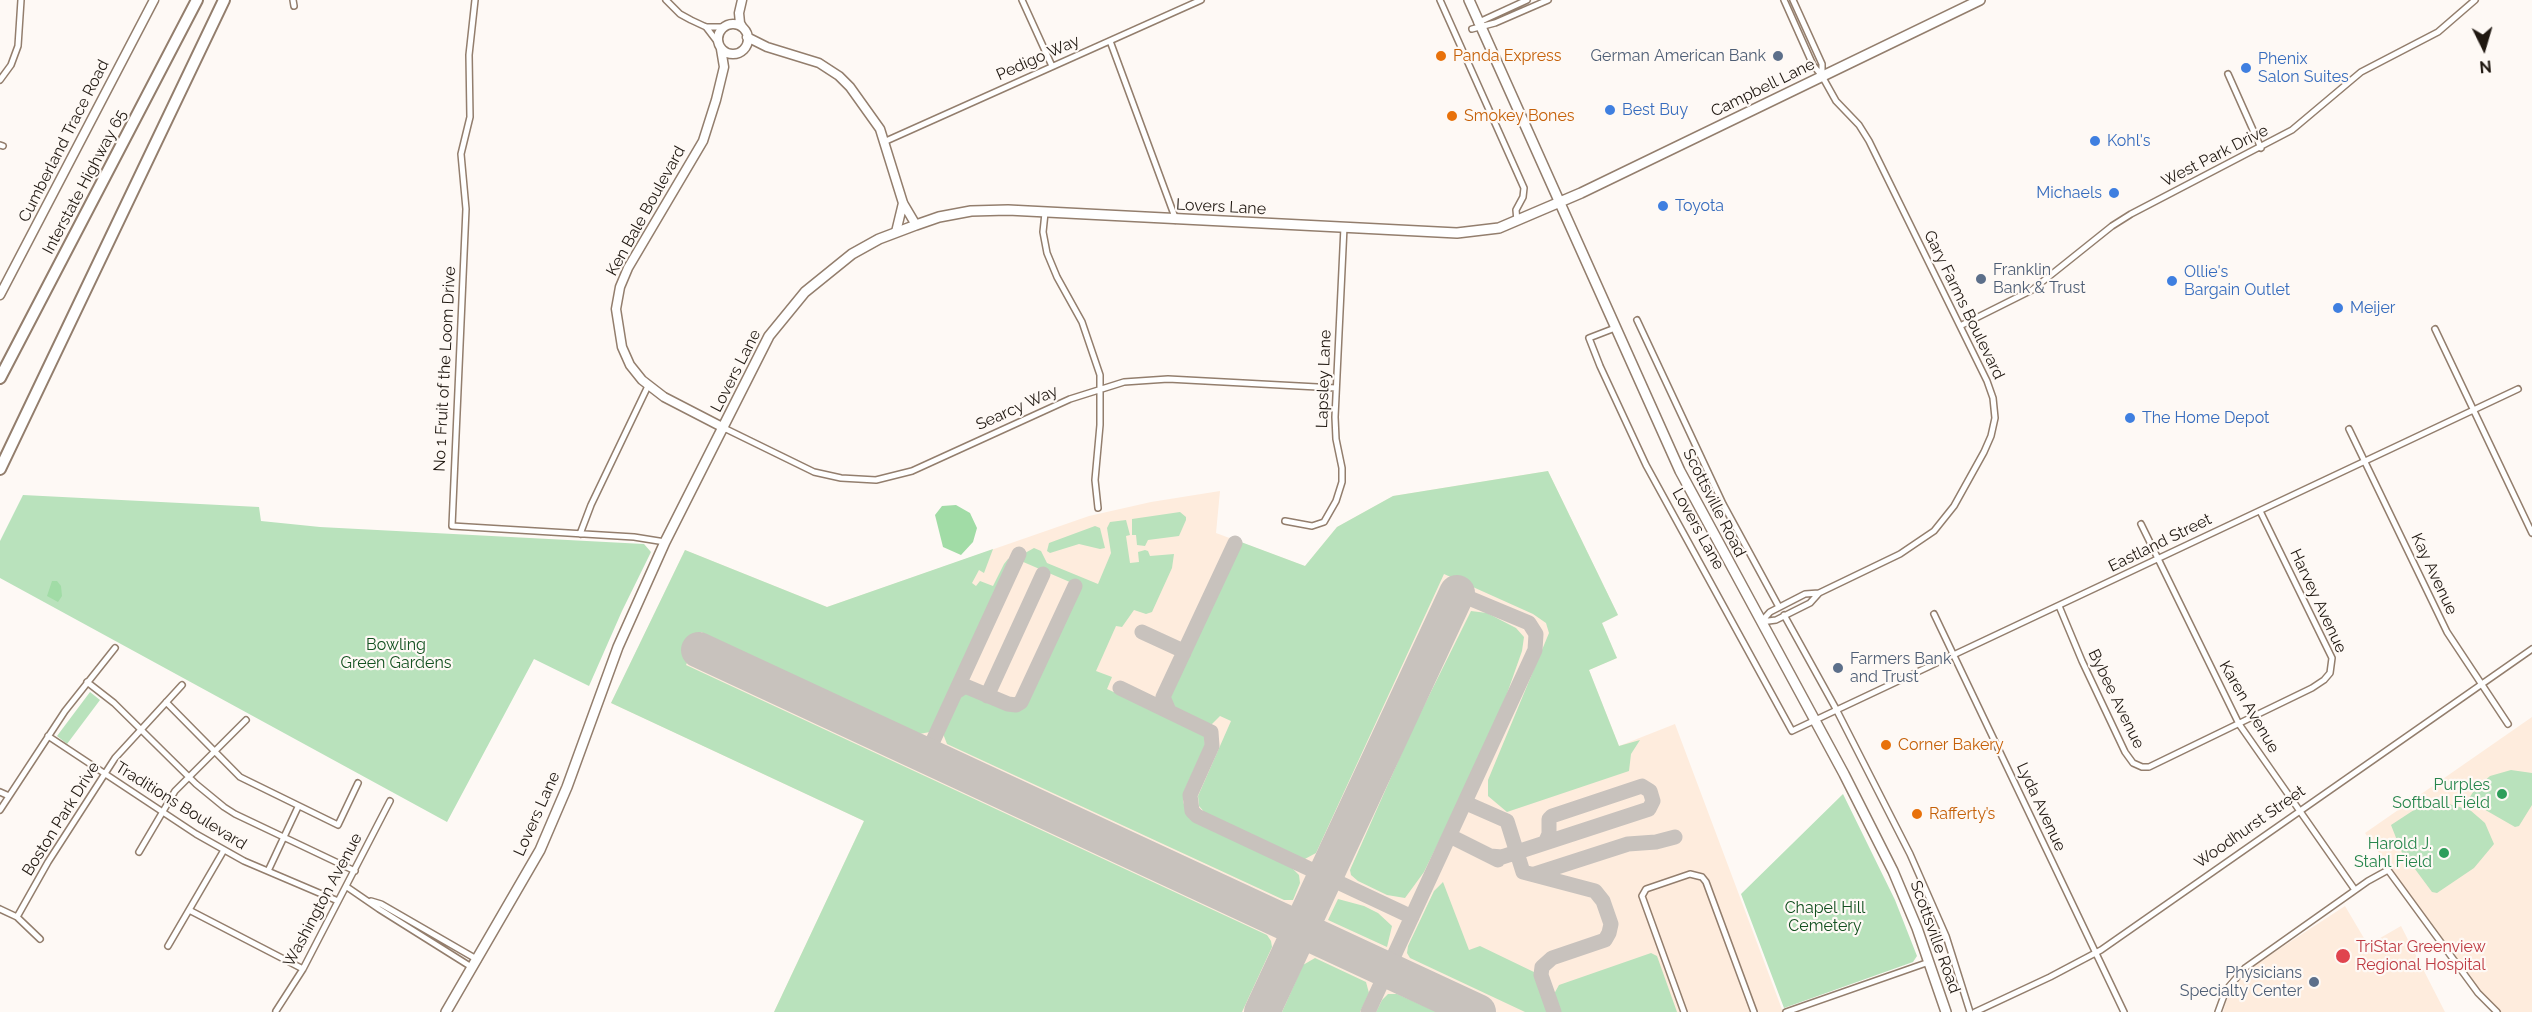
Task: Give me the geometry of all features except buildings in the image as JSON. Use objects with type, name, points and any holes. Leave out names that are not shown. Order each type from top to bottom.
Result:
[{"type":"highway","name":"Interstate Highway 65","points":[[0,378],[197,0]]},
{"type":"highway","points":[[0,468],[224,0]]},
{"type":"main road","name":"Cumberland Trace Road","points":[[0,295],[154,0]]},
{"type":"main road","name":"Ken Bale Boulevard","points":[[723,428],[648,386],[630,365],[622,347],[616,309],[620,287],[628,268],[703,141],[724,67],[718,35],[739,13],[742,0]]},
{"type":"main road","name":"Scottsville Road","points":[[1469,0],[1680,471],[1885,852],[1911,914],[1946,1012]]},
{"type":"main road","name":"Campbell Lane","points":[[1559,203],[1980,0]]},
{"type":"main road","points":[[739,13],[740,23],[747,34]]},
{"type":"main road","points":[[727,26],[738,26],[747,34],[777,50]]},
{"type":"main road","points":[[724,67],[730,58],[741,51],[747,34]]},
{"type":"main road","points":[[720,46],[729,54],[753,48],[777,50],[813,60],[839,76],[869,111],[886,141],[903,203],[916,225]]},
{"type":"main road","points":[[896,232],[903,203]]},
{"type":"main road","name":"Lovers Lane","points":[[446,1012],[476,964],[540,850],[567,788],[618,647],[665,542],[770,336],[805,292],[852,254],[896,232],[939,217],[971,211],[1457,233],[1499,228],[1559,203]]},
{"type":"street","points":[[0,80],[11,65],[20,36],[21,0]]},
{"type":"street","name":"No 1 Fruit of the Loom Drive","points":[[475,0],[469,55],[470,117],[461,154],[466,209],[452,526],[634,537],[665,542]]},
{"type":"street","points":[[666,0],[680,14],[706,27],[720,46]]},
{"type":"street","points":[[1022,0],[1052,66]]},
{"type":"street","name":"Pedigo Way","points":[[886,141],[1201,0]]},
{"type":"street","points":[[1440,0],[1524,188],[1523,197],[1516,210],[1517,222]]},
{"type":"street","points":[[1480,25],[1527,0]]},
{"type":"street","points":[[1480,25],[1548,0]]},
{"type":"street","points":[[1784,0],[1812,65],[1822,76]]},
{"type":"street","points":[[1793,0],[1822,64],[1822,76]]},
{"type":"street","name":"West Park Drive","points":[[1960,326],[2032,290],[2112,226],[2131,214],[2292,130],[2361,72],[2438,32],[2475,0]]},
{"type":"street","points":[[706,27],[727,26]]},
{"type":"street","points":[[1110,41],[1176,220]]},
{"type":"street","points":[[2228,74],[2261,148]]},
{"type":"street","name":"Gary Farms Boulevard","points":[[1761,622],[1770,612],[1779,607],[1806,594],[1819,593],[1900,554],[1925,538],[1948,515],[1984,452],[1994,426],[1993,398],[1960,326],[1869,141],[1836,101],[1822,76]]},
{"type":"street","points":[[1045,213],[1044,238],[1047,253],[1057,277],[1079,315],[1099,370],[1100,438],[1095,480],[1098,508]]},
{"type":"street","name":"Lapsley Lane","points":[[1285,521],[1320,525],[1327,519],[1336,501],[1343,474],[1335,432],[1344,228]]},
{"type":"street","points":[[1637,320],[1715,487],[1779,607]]},
{"type":"street","name":"Lovers Lane","points":[[1615,328],[1589,338],[1646,465],[1792,730],[1815,721]]},
{"type":"street","points":[[2435,329],[2532,533]]},
{"type":"street","name":"Searcy Way","points":[[723,428],[795,464],[823,475],[859,480],[885,479],[912,471],[1070,399],[1124,382],[1159,379],[1336,388]]},
{"type":"street","points":[[580,534],[591,505],[648,386]]},
{"type":"street","name":"Eastland Street","points":[[1815,721],[2518,389]]},
{"type":"street","name":"Kay Avenue","points":[[2349,429],[2447,632],[2508,724]]},
{"type":"street","name":"Harvey Avenue","points":[[2239,724],[2319,684],[2327,678],[2332,667],[2332,658],[2260,511]]},
{"type":"street","name":"Karen Avenue","points":[[2141,524],[2239,724],[2355,890]]},
{"type":"street","name":"Gary Farms Boulevard","points":[[1761,622],[1776,620],[1810,603],[1819,593]]},
{"type":"street","name":"Bybee Avenue","points":[[2059,606],[2109,718],[2133,763],[2149,767],[2239,724]]},
{"type":"street","name":"Lyda Avenue","points":[[1934,614],[2094,954],[2124,1012]]},
{"type":"street","points":[[1784,615],[1837,711],[1910,854],[1946,936],[1970,1012]]},
{"type":"street","points":[[0,810],[48,736],[115,648]]},
{"type":"street","name":"Woodhurst Street","points":[[1975,1012],[2094,954],[2532,649]]},
{"type":"street","name":"Traditions Boulevard","points":[[87,682],[141,728],[189,777],[235,814],[355,871]]},
{"type":"street","name":"Boston Park Drive","points":[[17,917],[104,774],[141,728],[182,685]]},
{"type":"street","points":[[166,702],[240,777],[338,825],[358,783]]},
{"type":"street","points":[[139,852],[161,812],[189,777],[246,720]]},
{"type":"street","name":"Traditions Boulevard","points":[[48,736],[161,812],[224,850],[338,901]]},
{"type":"street","points":[[0,792],[9,796]]},
{"type":"street","name":"Washington Avenue","points":[[276,1011],[303,969],[390,801]]},
{"type":"street","points":[[268,871],[298,807]]},
{"type":"street","points":[[168,946],[224,850]]},
{"type":"street","points":[[2218,1012],[2226,990],[2240,973],[2355,890],[2388,870],[2478,993],[2497,1012]]},
{"type":"street","points":[[1684,1012],[1642,900],[1646,889],[1690,874],[1701,877],[1706,882],[1754,1012]]},
{"type":"street","points":[[347,886],[379,909],[476,964]]},
{"type":"street","points":[[369,900],[381,904],[476,964]]},
{"type":"street","points":[[0,909],[17,917],[40,939]]},
{"type":"street","points":[[189,910],[303,969]]},
{"type":"street","points":[[1786,1012],[1929,962]]},
{"type":"shaded area","points":[[1548,471],[1618,615],[1602,623],[1617,658],[1589,670],[1619,746],[1675,724],[1783,1012],[774,1012],[864,821],[611,703],[685,550],[827,607],[1089,516],[1151,502],[1220,491],[1216,533],[1305,566],[1337,527],[1393,496]]},
{"type":"shaded area","points":[[2532,717],[2532,1012],[2497,1012],[2455,962],[2365,833]]},
{"type":"shaded area","name":"TriStar Greenview Regional Hospital","points":[[2345,906],[2368,945],[2401,926],[2445,1012],[2223,1012],[2228,995],[2239,979],[2253,966]]},
{"type":"green space","points":[[1548,471],[1618,615],[1602,623],[1617,658],[1589,670],[1619,746],[1640,740],[1631,754],[1629,771],[1507,812],[1488,796],[1488,780],[1549,633],[1546,623],[1533,614],[1444,574],[1316,853],[1303,860],[1297,858],[1206,814],[1199,806],[1198,796],[1231,721],[1220,716],[1212,724],[1202,723],[1176,711],[1171,706],[1169,698],[1241,542],[1305,566],[1337,527],[1393,496]]},
{"type":"green space","name":"Bowling Green Gardens","points":[[23,495],[259,507],[261,521],[320,527],[644,544],[651,552],[589,686],[534,659],[447,822],[0,578],[0,541]]},
{"type":"green space","points":[[956,505],[970,513],[977,528],[973,542],[961,555],[943,547],[935,515],[942,506]]},
{"type":"green space","points":[[1180,512],[1186,520],[1179,536],[1148,540],[1145,546],[1137,545],[1136,535],[1132,535],[1132,519]]},
{"type":"green space","points":[[1126,520],[1130,535],[1126,536],[1130,563],[1139,562],[1138,552],[1145,550],[1150,556],[1174,554],[1172,568],[1152,612],[1146,614],[1134,610],[1122,627],[1116,626],[1096,671],[1112,677],[1107,689],[1199,731],[1204,736],[1205,745],[1185,789],[1183,801],[1187,815],[1195,822],[1292,868],[1299,875],[1300,883],[1293,900],[1284,900],[947,744],[942,731],[962,694],[969,691],[1011,709],[1019,709],[1079,586],[1021,561],[1025,553],[1034,548],[1041,551],[1047,563],[1098,584],[1111,553],[1107,528],[1110,522]]},
{"type":"green space","points":[[1095,526],[1100,528],[1105,548],[1079,544],[1050,553],[1047,551],[1049,543]]},
{"type":"green space","points":[[993,549],[984,573],[979,570],[972,583],[976,586],[980,581],[993,586],[1004,564],[1008,559],[1014,557],[986,620],[983,621],[930,732],[919,734],[701,632],[686,665],[1267,935],[1272,947],[1242,1012],[774,1012],[864,821],[611,703],[685,550],[827,607]]},
{"type":"green space","points":[[52,581],[57,581],[61,586],[62,596],[58,602],[47,596]]},
{"type":"green space","points":[[1471,611],[1487,613],[1516,628],[1524,637],[1522,651],[1496,725],[1424,872],[1405,898],[1387,895],[1358,881],[1351,875],[1350,870],[1412,730]]},
{"type":"green space","points":[[90,692],[100,700],[67,744],[57,736]]},
{"type":"green space","name":"Purples Softball Field","points":[[2511,770],[2532,773],[2532,805],[2519,826],[2515,827],[2468,800],[2475,789],[2490,776]]},
{"type":"green space","name":"Chapel Hill Cemetery","points":[[1843,794],[1895,900],[1917,956],[1913,962],[1784,1008],[1741,894]]},
{"type":"green space","name":"Harold J. Stahl Field","points":[[2429,804],[2449,804],[2470,810],[2485,823],[2494,844],[2474,868],[2437,893],[2432,892],[2412,865],[2406,863],[2391,825],[2417,808]]},
{"type":"green space","points":[[1443,882],[1469,950],[1480,946],[1536,973],[1548,1012],[1525,1012],[1410,958],[1407,953],[1408,946],[1434,891]]},
{"type":"green space","points":[[1338,899],[1364,906],[1378,913],[1392,926],[1387,947],[1328,920]]},
{"type":"green space","points":[[1651,953],[1657,956],[1677,1012],[1561,1012],[1554,994],[1559,985]]},
{"type":"green space","points":[[1315,958],[1366,982],[1369,993],[1360,1012],[1282,1012],[1303,965]]},
{"type":"green space","points":[[1388,994],[1397,994],[1437,1012],[1376,1012]]},
{"type":"taxiway","points":[[1169,711],[1163,697],[1235,543]]},
{"type":"taxiway","points":[[926,756],[1019,554]]},
{"type":"taxiway","points":[[987,696],[1043,574]]},
{"type":"taxiway","points":[[956,692],[965,686],[1008,704],[1016,705],[1021,702],[1075,586]]},
{"type":"taxiway","points":[[1368,1012],[1535,650],[1536,634],[1529,623],[1457,593]]},
{"type":"taxiway","points":[[1142,632],[1184,653]]},
{"type":"taxiway","points":[[1120,688],[1211,732],[1212,746],[1190,795],[1192,811],[1197,816],[1412,917]]},
{"type":"taxiway","points":[[1490,856],[1502,857],[1649,809],[1653,801],[1650,791],[1642,786],[1552,816],[1549,819],[1549,834],[1545,843]]},
{"type":"taxiway","points":[[1466,803],[1507,821],[1523,872],[1595,891],[1603,901],[1611,924],[1605,940],[1552,958],[1542,967],[1541,975],[1554,1012]]},
{"type":"taxiway","points":[[1450,836],[1498,860]]},
{"type":"taxiway","points":[[1535,874],[1628,844],[1656,842],[1675,837]]},
{"type":"runway","points":[[1262,1012],[1457,593]]},
{"type":"runway","points":[[699,650],[1478,1012]]},
{"type":"place","name":"Panda Express","points":[[1441,56]]},
{"type":"place","name":"German American Bank","points":[[1778,56]]},
{"type":"place","name":"Phenix Salon Suites","points":[[2246,68]]},
{"type":"place","name":"Best Buy","points":[[1610,110]]},
{"type":"place","name":"Smokey Bones","points":[[1452,116]]},
{"type":"place","name":"Kohl's","points":[[2095,141]]},
{"type":"place","name":"Michaels","points":[[2114,193]]},
{"type":"place","name":"Toyota","points":[[1663,206]]},
{"type":"place","name":"Franklin Bank & Trust","points":[[1981,279]]},
{"type":"place","name":"Ollie's Bargain Outlet","points":[[2172,281]]},
{"type":"place","name":"Meijer","points":[[2338,308]]},
{"type":"place","name":"The Home Depot","points":[[2130,418]]},
{"type":"place","name":"Farmers Bank and Trust","points":[[1838,668]]},
{"type":"place","name":"Corner Bakery","points":[[1886,745]]},
{"type":"place","name":"Purples Softball Field","points":[[2502,794]]},
{"type":"place","name":"Rafferty’s","points":[[1917,814]]},
{"type":"place","name":"Harold J. Stahl Field","points":[[2444,853]]},
{"type":"place","name":"TriStar Greenview Regional Hospital","points":[[2343,956]]},
{"type":"place","name":"Physicians Specialty Center","points":[[2314,982]]}]
